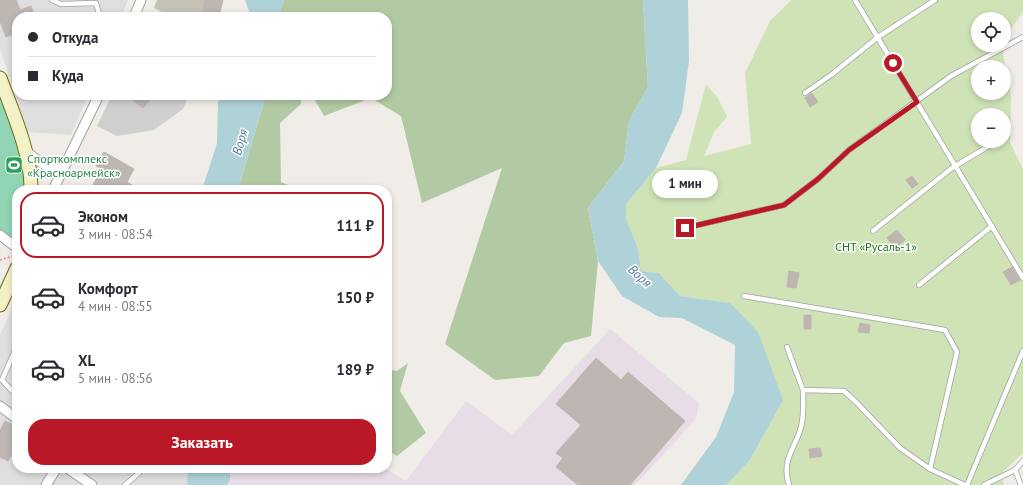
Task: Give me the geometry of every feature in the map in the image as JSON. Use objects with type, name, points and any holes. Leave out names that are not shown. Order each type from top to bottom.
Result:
[{"type":"main road","points":[[0,78],[24,149],[31,185]]},
{"type":"main road","points":[[0,305],[12,279]]},
{"type":"street","points":[[136,12],[141,0]]},
{"type":"street","points":[[55,185],[96,100]]},
{"type":"street","points":[[24,149],[45,166],[53,168],[68,159]]},
{"type":"street","points":[[0,235],[12,244]]},
{"type":"street","points":[[0,406],[12,415]]},
{"type":"street","points":[[46,485],[54,473]]},
{"type":"street","points":[[74,473],[92,485]]},
{"type":"lane","points":[[52,0],[61,4],[96,1],[99,12]]},
{"type":"lane","points":[[855,0],[1023,278]]},
{"type":"lane","points":[[805,93],[831,75],[878,37],[935,0]]},
{"type":"lane","points":[[685,228],[784,205],[818,179],[849,150],[951,76],[1023,37]]},
{"type":"lane","points":[[873,231],[952,168],[985,148]]},
{"type":"lane","points":[[919,285],[992,226]]},
{"type":"lane","points":[[744,296],[945,330],[957,352],[930,469]]},
{"type":"lane","points":[[787,347],[803,390],[802,423],[788,457],[787,478],[789,485]]},
{"type":"lane","points":[[803,390],[844,391],[900,448],[930,469],[966,485],[1023,352]]},
{"type":"lane","points":[[12,357],[2,380],[12,391]]},
{"type":"lane","points":[[984,485],[1015,470],[1023,461]]},
{"type":"lane","points":[[1015,470],[1021,485]]},
{"type":"lane","points":[[125,485],[139,473]]},
{"type":"path","points":[[0,260],[12,256]]},
{"type":"shaded area","points":[[0,0],[128,0],[123,12],[12,12],[12,86],[0,49]]},
{"type":"shaded area","points":[[157,0],[223,0],[220,12],[162,12],[154,8]]},
{"type":"shaded area","points":[[17,100],[86,100],[71,135],[27,132]]},
{"type":"shaded area","points":[[110,100],[187,100],[183,109],[154,130],[117,136],[97,126]]},
{"type":"shaded area","points":[[12,307],[12,473],[188,473],[187,485],[0,485],[0,335]]},
{"type":"shaded area","points":[[610,329],[699,403],[696,419],[635,485],[227,485],[230,480],[230,473],[392,472],[406,481],[466,401],[512,435]]},
{"type":"green space","points":[[284,0],[643,0],[648,87],[629,121],[624,161],[588,208],[598,261],[591,336],[564,343],[539,376],[495,380],[445,344],[502,168],[422,203],[401,116],[374,100],[392,100],[392,12],[280,12]]},
{"type":"green space","name":"СНТ «Русаль-1»","points":[[791,0],[1023,0],[1023,12],[1011,29],[1011,12],[971,12],[971,52],[1003,52],[1004,60],[971,60],[971,100],[1011,100],[1011,108],[971,108],[971,148],[1011,148],[1011,144],[1023,169],[1023,453],[1001,474],[1004,485],[726,485],[750,460],[783,400],[730,303],[680,296],[659,273],[641,271],[638,248],[626,219],[626,204],[656,168],[686,160],[706,84],[718,98],[727,117],[714,132],[704,156],[751,144],[745,73],[770,21]]},
{"type":"green space","name":"Спорткомплекс «Красноармейск»","points":[[0,80],[30,185],[12,185],[12,244],[0,235]]},
{"type":"green space","points":[[265,100],[301,100],[301,104],[280,123],[281,182],[288,185],[239,185]]},
{"type":"green space","points":[[315,100],[366,100],[324,116]]},
{"type":"green space","points":[[408,363],[400,391],[426,433],[397,456],[392,453],[392,370],[397,371]]},
{"type":"water","points":[[245,0],[284,0],[280,12],[249,12]]},
{"type":"water","name":"Воря","points":[[643,0],[688,0],[689,61],[682,113],[656,168],[626,204],[626,219],[638,248],[641,271],[659,273],[680,296],[730,303],[758,332],[783,400],[750,460],[726,485],[681,485],[716,437],[734,392],[735,345],[682,318],[659,317],[622,296],[598,261],[588,208],[624,161],[629,121],[648,87]]},
{"type":"water","name":"Воря","points":[[219,100],[265,100],[239,185],[204,185],[217,143],[218,102]]},
{"type":"water","points":[[188,473],[230,473],[230,480],[227,485],[187,485]]},
{"type":"building","points":[[0,0],[16,0],[20,10],[31,6],[33,12],[12,12],[12,35],[6,37],[0,21]]},
{"type":"building","points":[[205,0],[223,0],[220,12],[203,12]]},
{"type":"building","points":[[812,93],[818,102],[810,107],[805,98]]},
{"type":"building","points":[[133,100],[150,100],[143,108]]},
{"type":"building","points":[[104,152],[134,169],[127,182],[132,185],[93,185],[102,169],[96,166]]},
{"type":"building","points":[[912,176],[918,184],[912,188],[906,180]]},
{"type":"building","points":[[897,230],[905,240],[895,248],[887,238]]},
{"type":"building","points":[[1012,267],[1020,280],[1011,285],[1003,272]]},
{"type":"building","points":[[789,271],[799,273],[796,288],[787,287]]},
{"type":"building","points":[[804,315],[811,315],[811,329],[804,329]]},
{"type":"building","points":[[860,323],[870,325],[869,333],[858,332]]},
{"type":"building","points":[[596,358],[621,380],[628,372],[685,421],[630,485],[578,485],[556,467],[563,458],[556,453],[581,425],[556,404]]},
{"type":"building","points":[[5,421],[12,424],[12,454],[8,461],[0,457],[0,431]]},
{"type":"building","points":[[820,448],[822,456],[810,458],[809,449]]},
{"type":"place","name":"Спорткомплекс «Красноармейск»","points":[[14,165]]},
{"type":"route","points":[[685,228],[784,205],[818,179],[849,150],[917,102],[893,63]]}]
